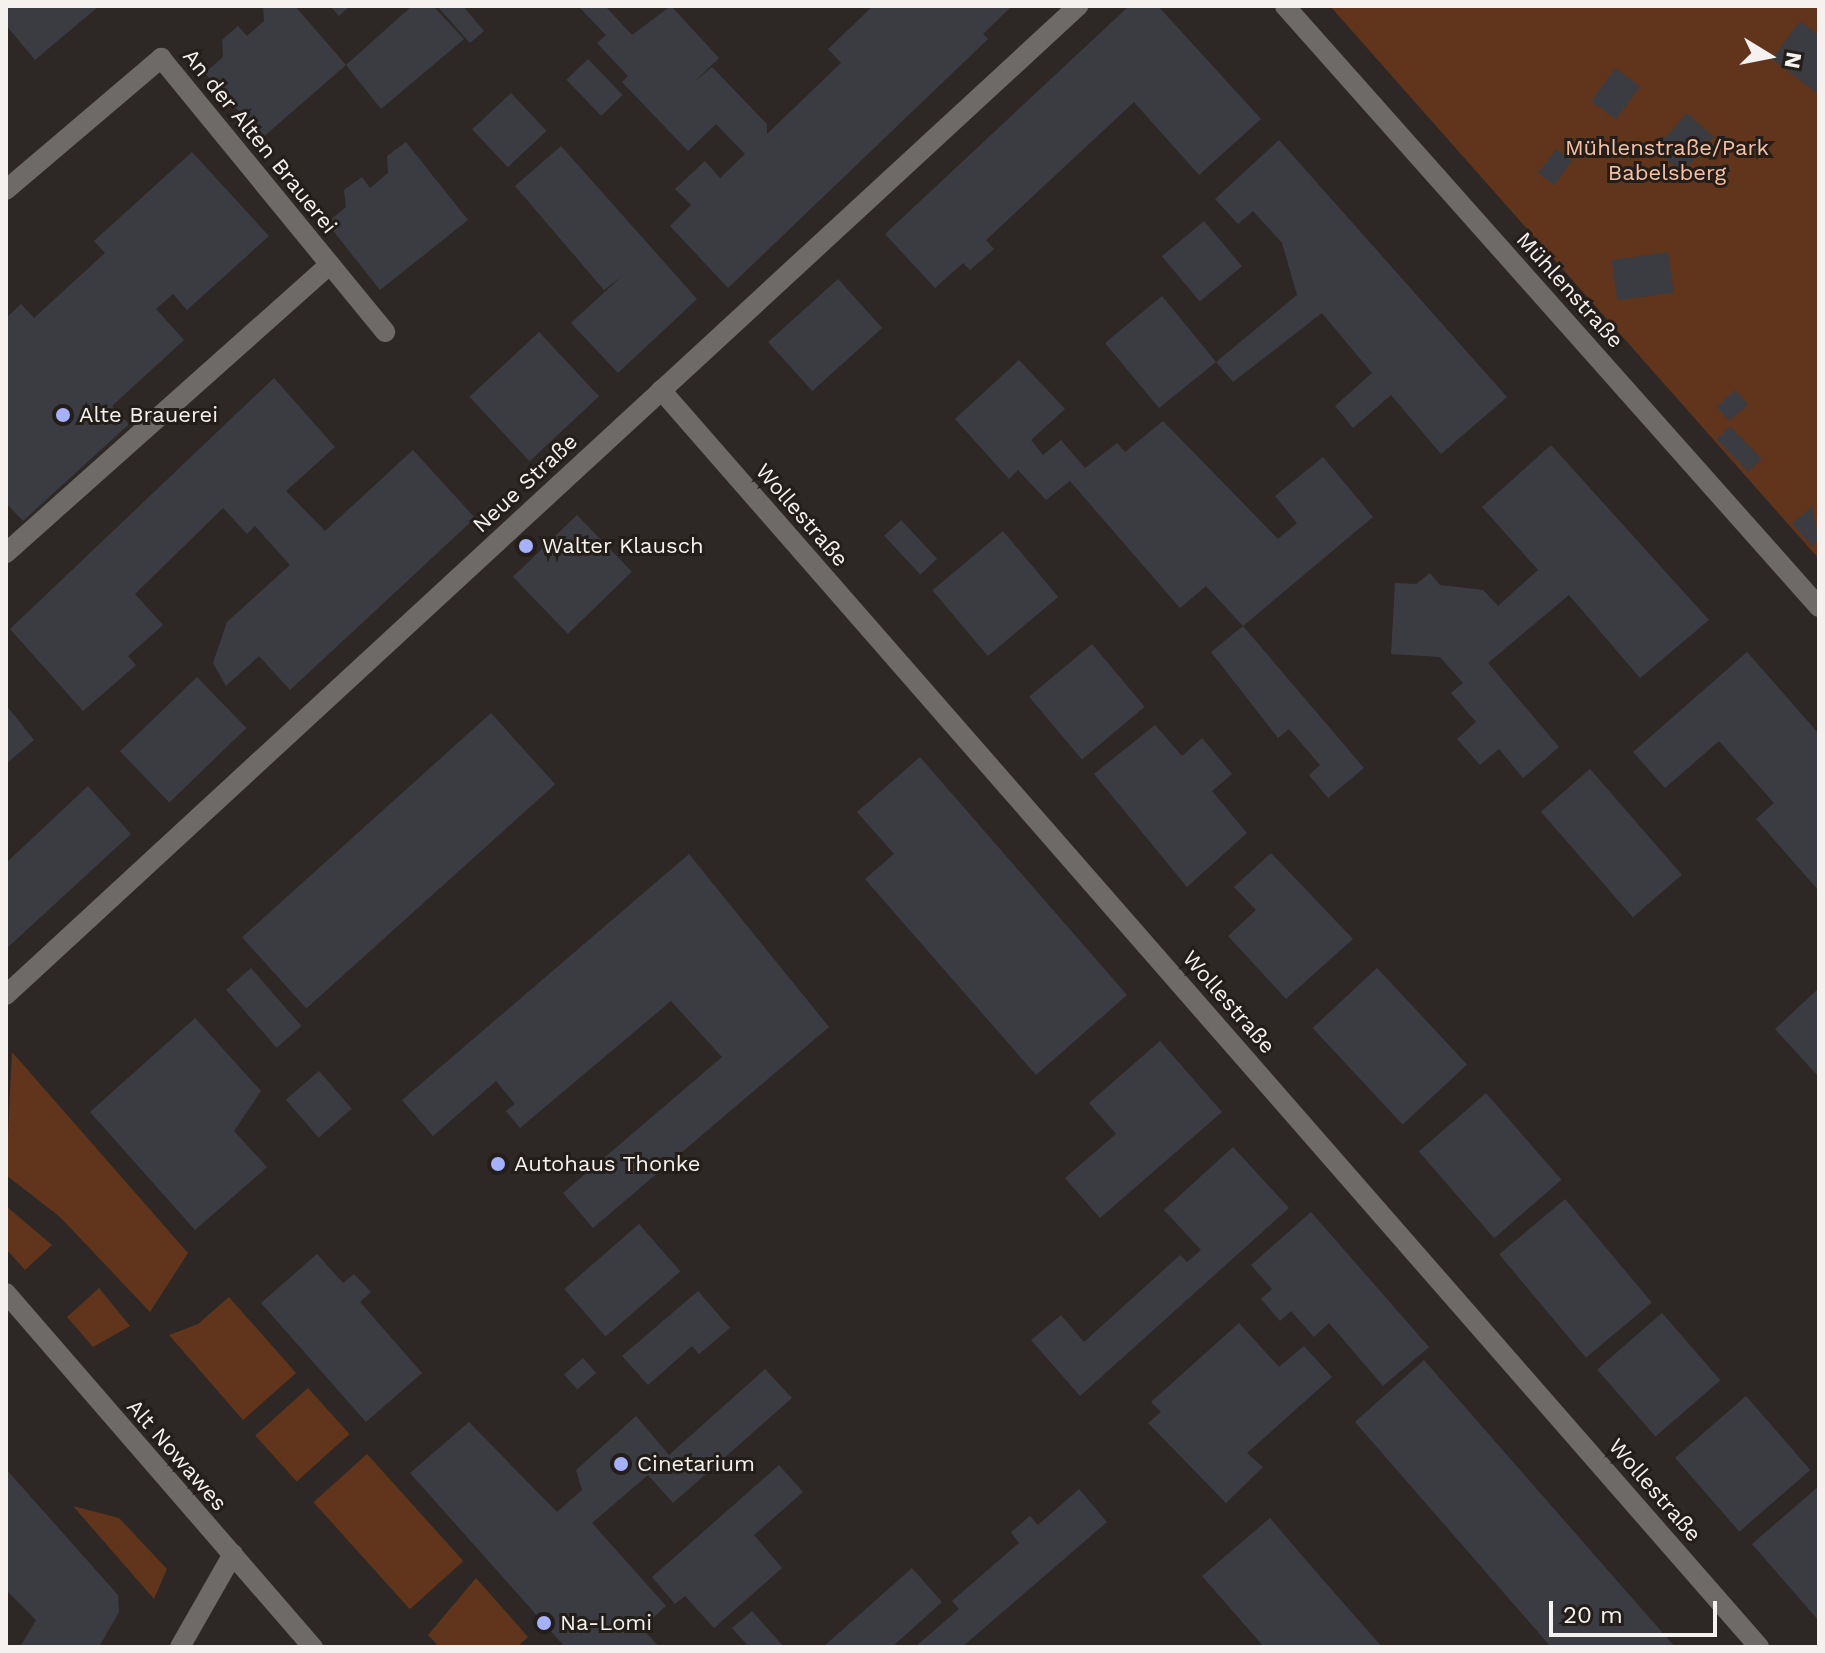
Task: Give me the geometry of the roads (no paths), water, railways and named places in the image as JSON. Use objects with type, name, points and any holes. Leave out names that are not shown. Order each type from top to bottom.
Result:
[{"type":"street","name":"Neue Straße","points":[[6,995],[1078,6]]},
{"type":"street","name":"Mühlenstraße","points":[[1285,6],[1819,607]]},
{"type":"street","name":"An der Alten Brauerei","points":[[6,190],[161,58],[385,332]]},
{"type":"street","name":"An der Alten Brauerei","points":[[6,553],[330,264]]},
{"type":"street","name":"Wollestraße","points":[[661,390],[1759,1647]]},
{"type":"street","name":"Alt Nowawes","points":[[6,1293],[313,1647]]},
{"type":"street","points":[[180,1647],[233,1554]]},
{"type":"place","name":"Alte Brauerei","points":[[63,415]]},
{"type":"place","name":"Walter Klausch","points":[[526,546]]},
{"type":"place","name":"Autohaus Thonke","points":[[498,1164]]},
{"type":"place","name":"Cinetarium","points":[[621,1464]]},
{"type":"place","name":"Na-Lomi","points":[[544,1623]]},
{"type":"park label","name":"Mühlenstraße/Park Babelsberg","points":[[1667,160]]}]
